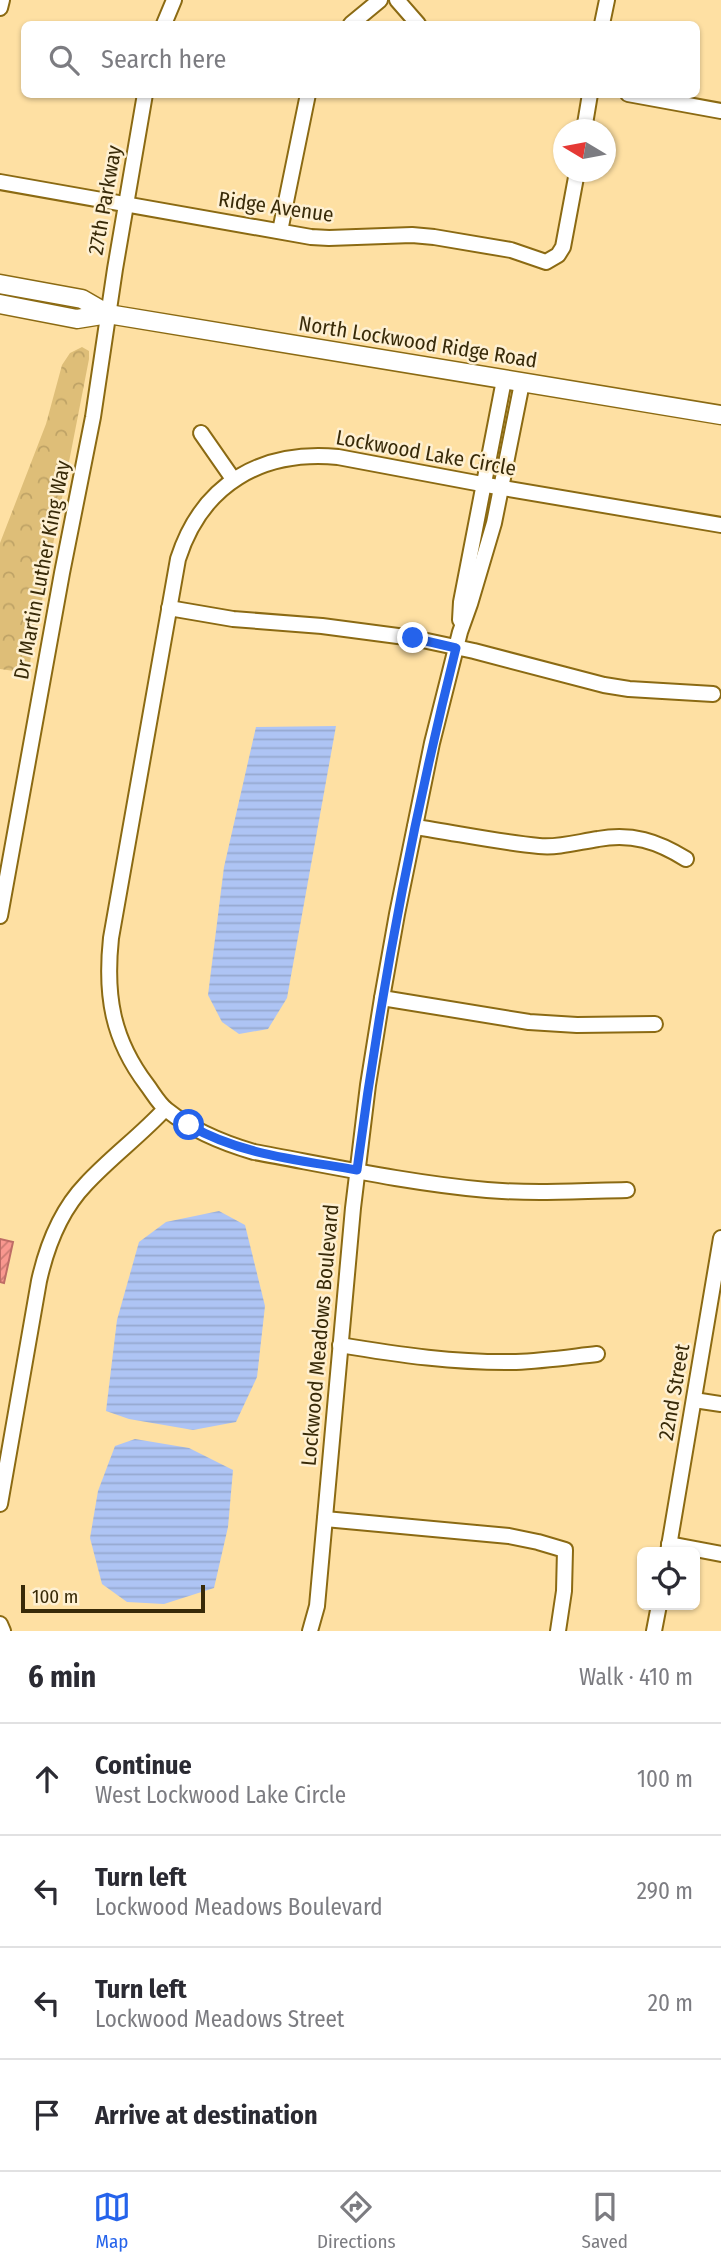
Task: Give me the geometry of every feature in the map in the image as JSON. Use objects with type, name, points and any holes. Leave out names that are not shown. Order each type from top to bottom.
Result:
[{"type":"main road","name":"North Lockwood Ridge Road","points":[[0,284],[82,299],[108,314]]},
{"type":"main road","name":"North Lockwood Ridge Road","points":[[0,304],[77,319],[108,314],[721,415]]},
{"type":"street","points":[[0,8],[2,0]]},
{"type":"street","points":[[165,21],[174,0]]},
{"type":"street","points":[[355,21],[380,0]]},
{"type":"street","points":[[397,0],[415,21]]},
{"type":"street","points":[[604,21],[607,0]]},
{"type":"street","name":"27th Parkway","points":[[108,314],[144,98]]},
{"type":"street","points":[[280,231],[306,98]]},
{"type":"street","points":[[586,119],[589,98]]},
{"type":"street","points":[[650,98],[721,111]]},
{"type":"street","name":"Ridge Avenue","points":[[0,181],[280,231],[330,238],[412,235],[434,237],[511,250],[546,262],[558,255],[562,247],[575,182]]},
{"type":"street","name":"Dr Martin Luther King Way","points":[[0,916],[5,864],[93,417],[108,314]]},
{"type":"street","name":"Lockwood Meadows Boulevard","points":[[460,632],[461,602],[485,485],[513,381]]},
{"type":"street","name":"Lockwood Meadows Boulevard","points":[[310,1631],[317,1606],[357,1170],[382,998],[432,743],[460,632],[502,488],[513,381]]},
{"type":"street","points":[[201,433],[233,479]]},
{"type":"street","name":"Lockwood Lake Circle","points":[[165,1109],[128,1058],[111,1006],[108,967],[178,559],[189,531],[214,496],[233,479],[267,463],[314,455],[721,525]]},
{"type":"street","points":[[169,608],[233,618],[377,632],[456,648],[604,685],[713,694]]},
{"type":"street","points":[[415,827],[539,846],[568,846],[596,839],[626,837],[664,845],[685,859]]},
{"type":"street","points":[[382,998],[529,1021],[577,1025],[655,1024]]},
{"type":"street","points":[[0,1504],[39,1281],[54,1232],[70,1203],[85,1184],[165,1109],[206,1135],[254,1152],[428,1183],[488,1190],[627,1190]]},
{"type":"street","name":"22nd Street","points":[[668,1547],[721,1238]]},
{"type":"street","points":[[340,1345],[407,1357],[469,1362],[519,1362],[597,1354]]},
{"type":"street","points":[[694,1400],[721,1404]]},
{"type":"street","points":[[325,1519],[509,1536],[565,1550],[564,1591],[558,1631]]},
{"type":"street","points":[[700,1552],[721,1554]]},
{"type":"street","points":[[654,1631],[658,1610]]},
{"type":"street","points":[[0,1624],[3,1631]]},
{"type":"green space","points":[[82,347],[89,351],[89,359],[28,673],[0,669],[0,543],[46,424],[62,365],[70,353]]},
{"type":"water","points":[[336,726],[287,998],[268,1029],[239,1034],[222,1022],[208,995],[224,867],[256,727]]},
{"type":"water","points":[[219,1211],[245,1225],[265,1306],[257,1377],[236,1422],[193,1430],[129,1419],[106,1411],[117,1320],[139,1242],[166,1222]]},
{"type":"water","points":[[135,1439],[189,1448],[233,1470],[228,1527],[214,1588],[164,1604],[127,1602],[102,1584],[90,1538],[98,1491],[115,1446]]},
{"type":"building","points":[[0,1239],[13,1242],[4,1283],[0,1282]]},
{"type":"route","points":[[189,1125],[226,1144],[254,1152],[357,1170],[368,1085],[397,914],[432,743],[456,648],[413,638]]}]
